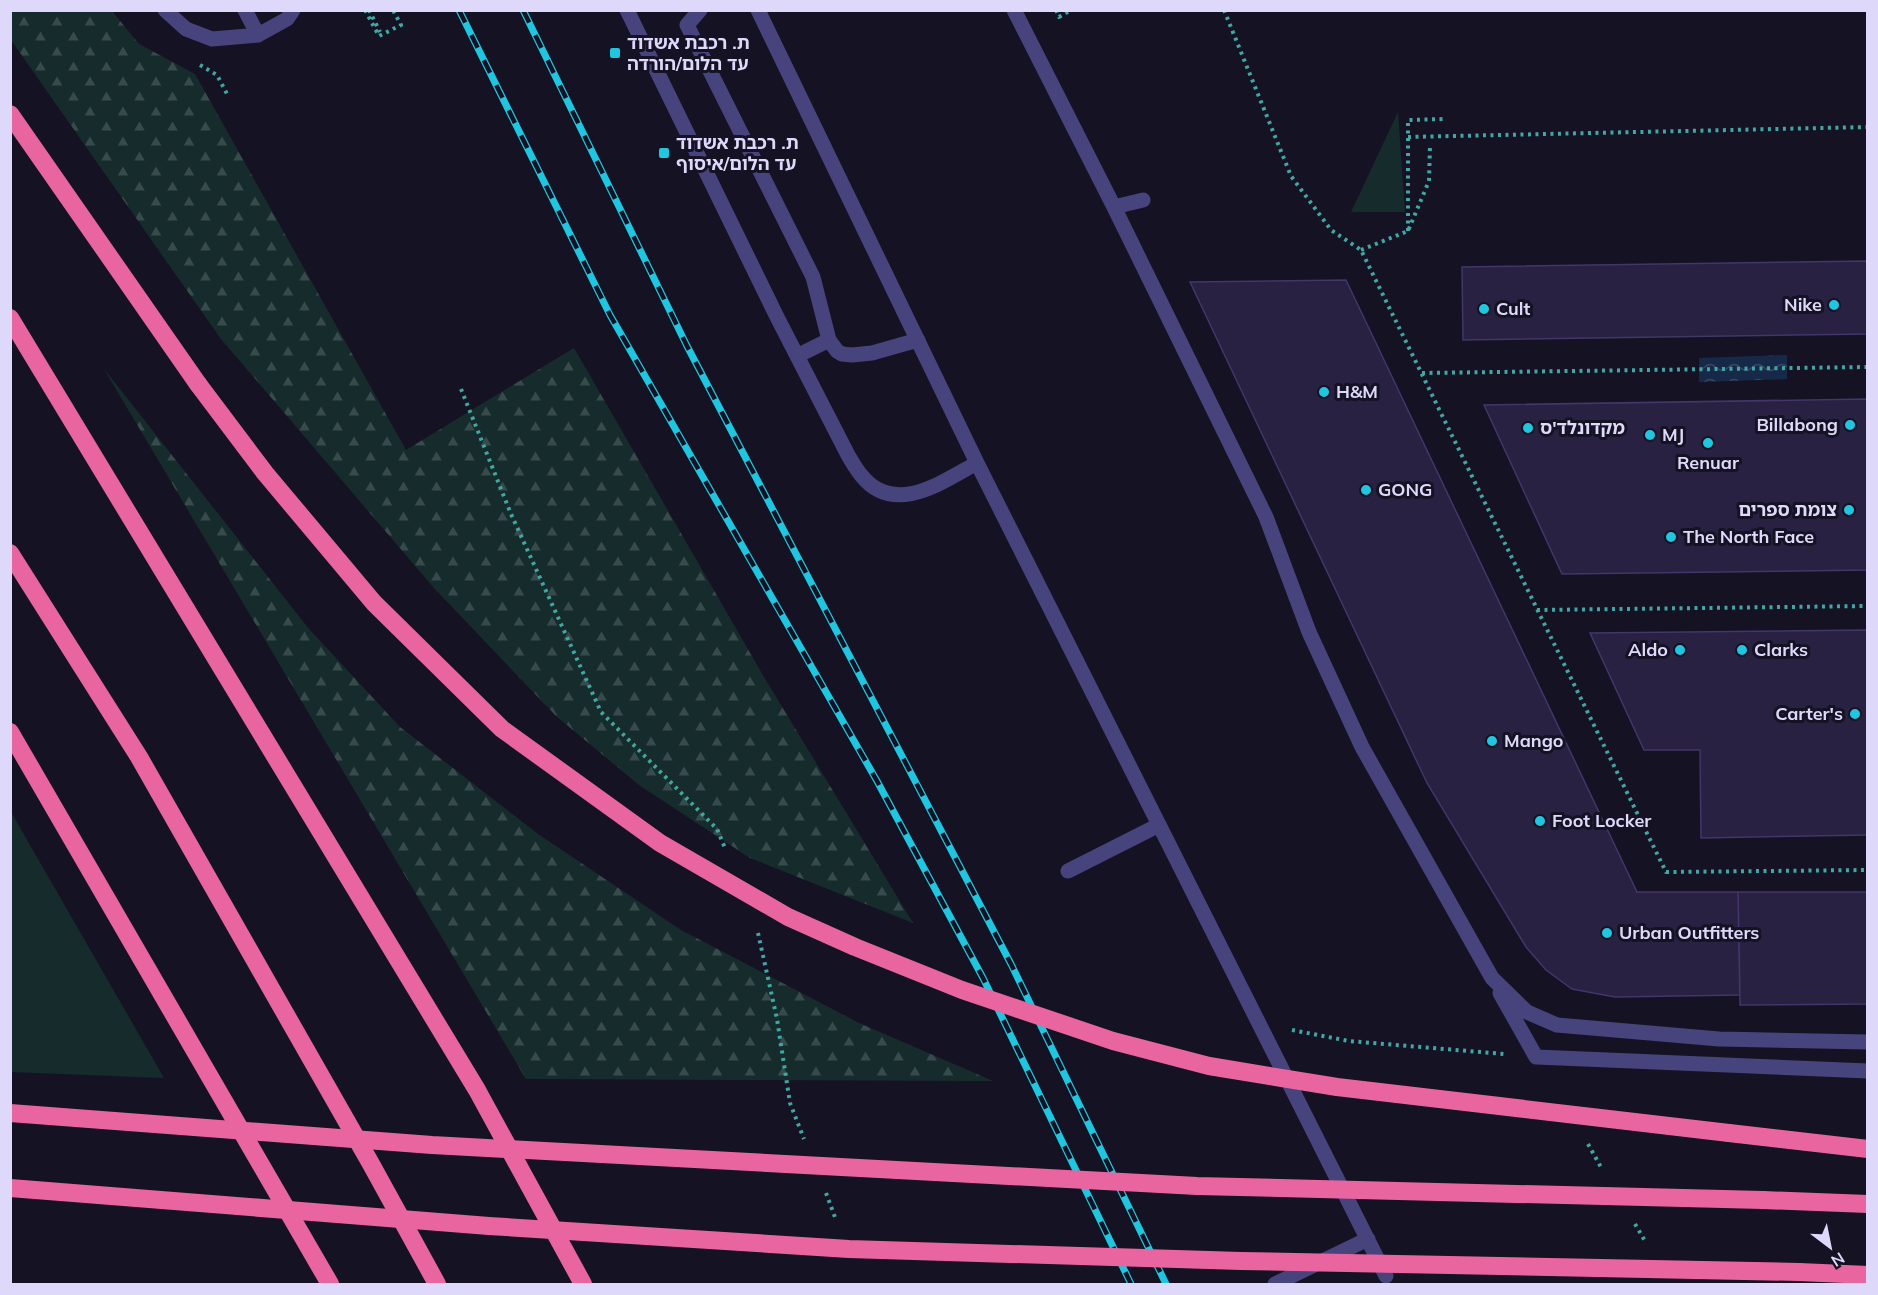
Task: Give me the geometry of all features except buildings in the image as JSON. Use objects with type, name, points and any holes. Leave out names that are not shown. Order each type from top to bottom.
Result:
[{"type":"highway","points":[[10,114],[198,384],[265,473],[374,603],[502,729],[660,843],[788,917],[962,990],[1113,1041],[1209,1066],[1337,1087],[1868,1149]]},
{"type":"highway","points":[[10,318],[477,1090],[583,1284]]},
{"type":"highway","points":[[10,553],[139,757],[437,1284]]},
{"type":"highway","points":[[10,732],[330,1284]]},
{"type":"highway","points":[[10,1113],[432,1145],[1197,1186],[1868,1204]]},
{"type":"highway","points":[[10,1188],[489,1226],[849,1249],[1868,1275]]},
{"type":"lane","points":[[165,10],[186,29],[212,39],[258,35],[287,19],[294,10]]},
{"type":"lane","points":[[245,10],[258,35]]},
{"type":"lane","points":[[627,10],[797,356],[861,476],[877,489],[895,496],[915,494],[977,463]]},
{"type":"lane","points":[[680,10],[813,277],[829,340],[837,351],[852,356],[918,340]]},
{"type":"lane","points":[[687,25],[700,10]]},
{"type":"lane","points":[[1014,10],[1114,207],[1266,517],[1309,632],[1362,747],[1536,1057],[1868,1071]]},
{"type":"lane","points":[[760,12],[977,463],[1386,1276]]},
{"type":"lane","points":[[1114,207],[1143,200]]},
{"type":"lane","points":[[797,356],[829,340]]},
{"type":"lane","points":[[1068,871],[1159,825]]},
{"type":"lane","points":[[1491,978],[1527,1012],[1557,1025],[1719,1039],[1868,1042]]},
{"type":"lane","points":[[1275,1284],[1368,1239]]},
{"type":"path","points":[[367,10],[379,36],[401,24],[393,10]]},
{"type":"path","points":[[367,10],[380,32]]},
{"type":"path","points":[[1056,10],[1059,17],[1071,10]]},
{"type":"path","points":[[1224,10],[1291,176],[1331,230],[1361,250],[1666,872],[1868,870]]},
{"type":"path","points":[[1408,231],[1408,120],[1445,119]]},
{"type":"path","points":[[1408,137],[1868,127]]},
{"type":"path","points":[[1361,250],[1408,231],[1429,181],[1430,145]]},
{"type":"path","points":[[1422,373],[1868,368]]},
{"type":"path","points":[[1538,610],[1868,606]]},
{"type":"path","points":[[1258,1023],[1349,1041],[1536,1057]]},
{"type":"green space","points":[[10,11],[112,11],[139,44],[195,74],[406,450],[574,348],[764,677],[913,923],[750,858],[639,785],[556,716],[434,588],[221,339],[11,40]]},
{"type":"green space","points":[[1398,112],[1405,212],[1351,212]]},
{"type":"green space","points":[[104,369],[309,629],[400,727],[538,834],[681,930],[859,1023],[993,1081],[526,1079]]},
{"type":"green space","points":[[11,812],[164,1078],[11,1072]]},
{"type":"water","points":[[1787,355],[1787,379],[1699,382],[1699,358]]},
{"type":"railway","points":[[459,10],[610,315],[877,781],[983,978],[1131,1284]]},
{"type":"railway","points":[[523,10],[687,346],[1011,964],[1166,1284]]},
{"type":"place","name":"ת. רכבת אשדוד עד הלום/הורדה","points":[[615,53]]},
{"type":"place","name":"ת. רכבת אשדוד עד הלום/איסוף","points":[[664,153]]},
{"type":"place","name":"Nike","points":[[1834,305]]},
{"type":"place","name":"Cult","points":[[1484,309]]},
{"type":"place","name":"H&M","points":[[1324,392]]},
{"type":"place","name":"Billabong","points":[[1850,425]]},
{"type":"place","name":"מקדונלד'ס","points":[[1528,428]]},
{"type":"place","name":"MJ","points":[[1650,435]]},
{"type":"place","name":"Renuar","points":[[1708,443]]},
{"type":"place","name":"GONG","points":[[1366,490]]},
{"type":"place","name":"צומת ספרים","points":[[1849,510]]},
{"type":"place","name":"The North Face","points":[[1671,537]]},
{"type":"place","name":"Aldo","points":[[1680,650]]},
{"type":"place","name":"Clarks","points":[[1742,650]]},
{"type":"place","name":"Carter's","points":[[1855,714]]},
{"type":"place","name":"Mango","points":[[1492,741]]},
{"type":"place","name":"Foot Locker","points":[[1540,821]]},
{"type":"place","name":"Urban Outfitters","points":[[1607,933]]}]
